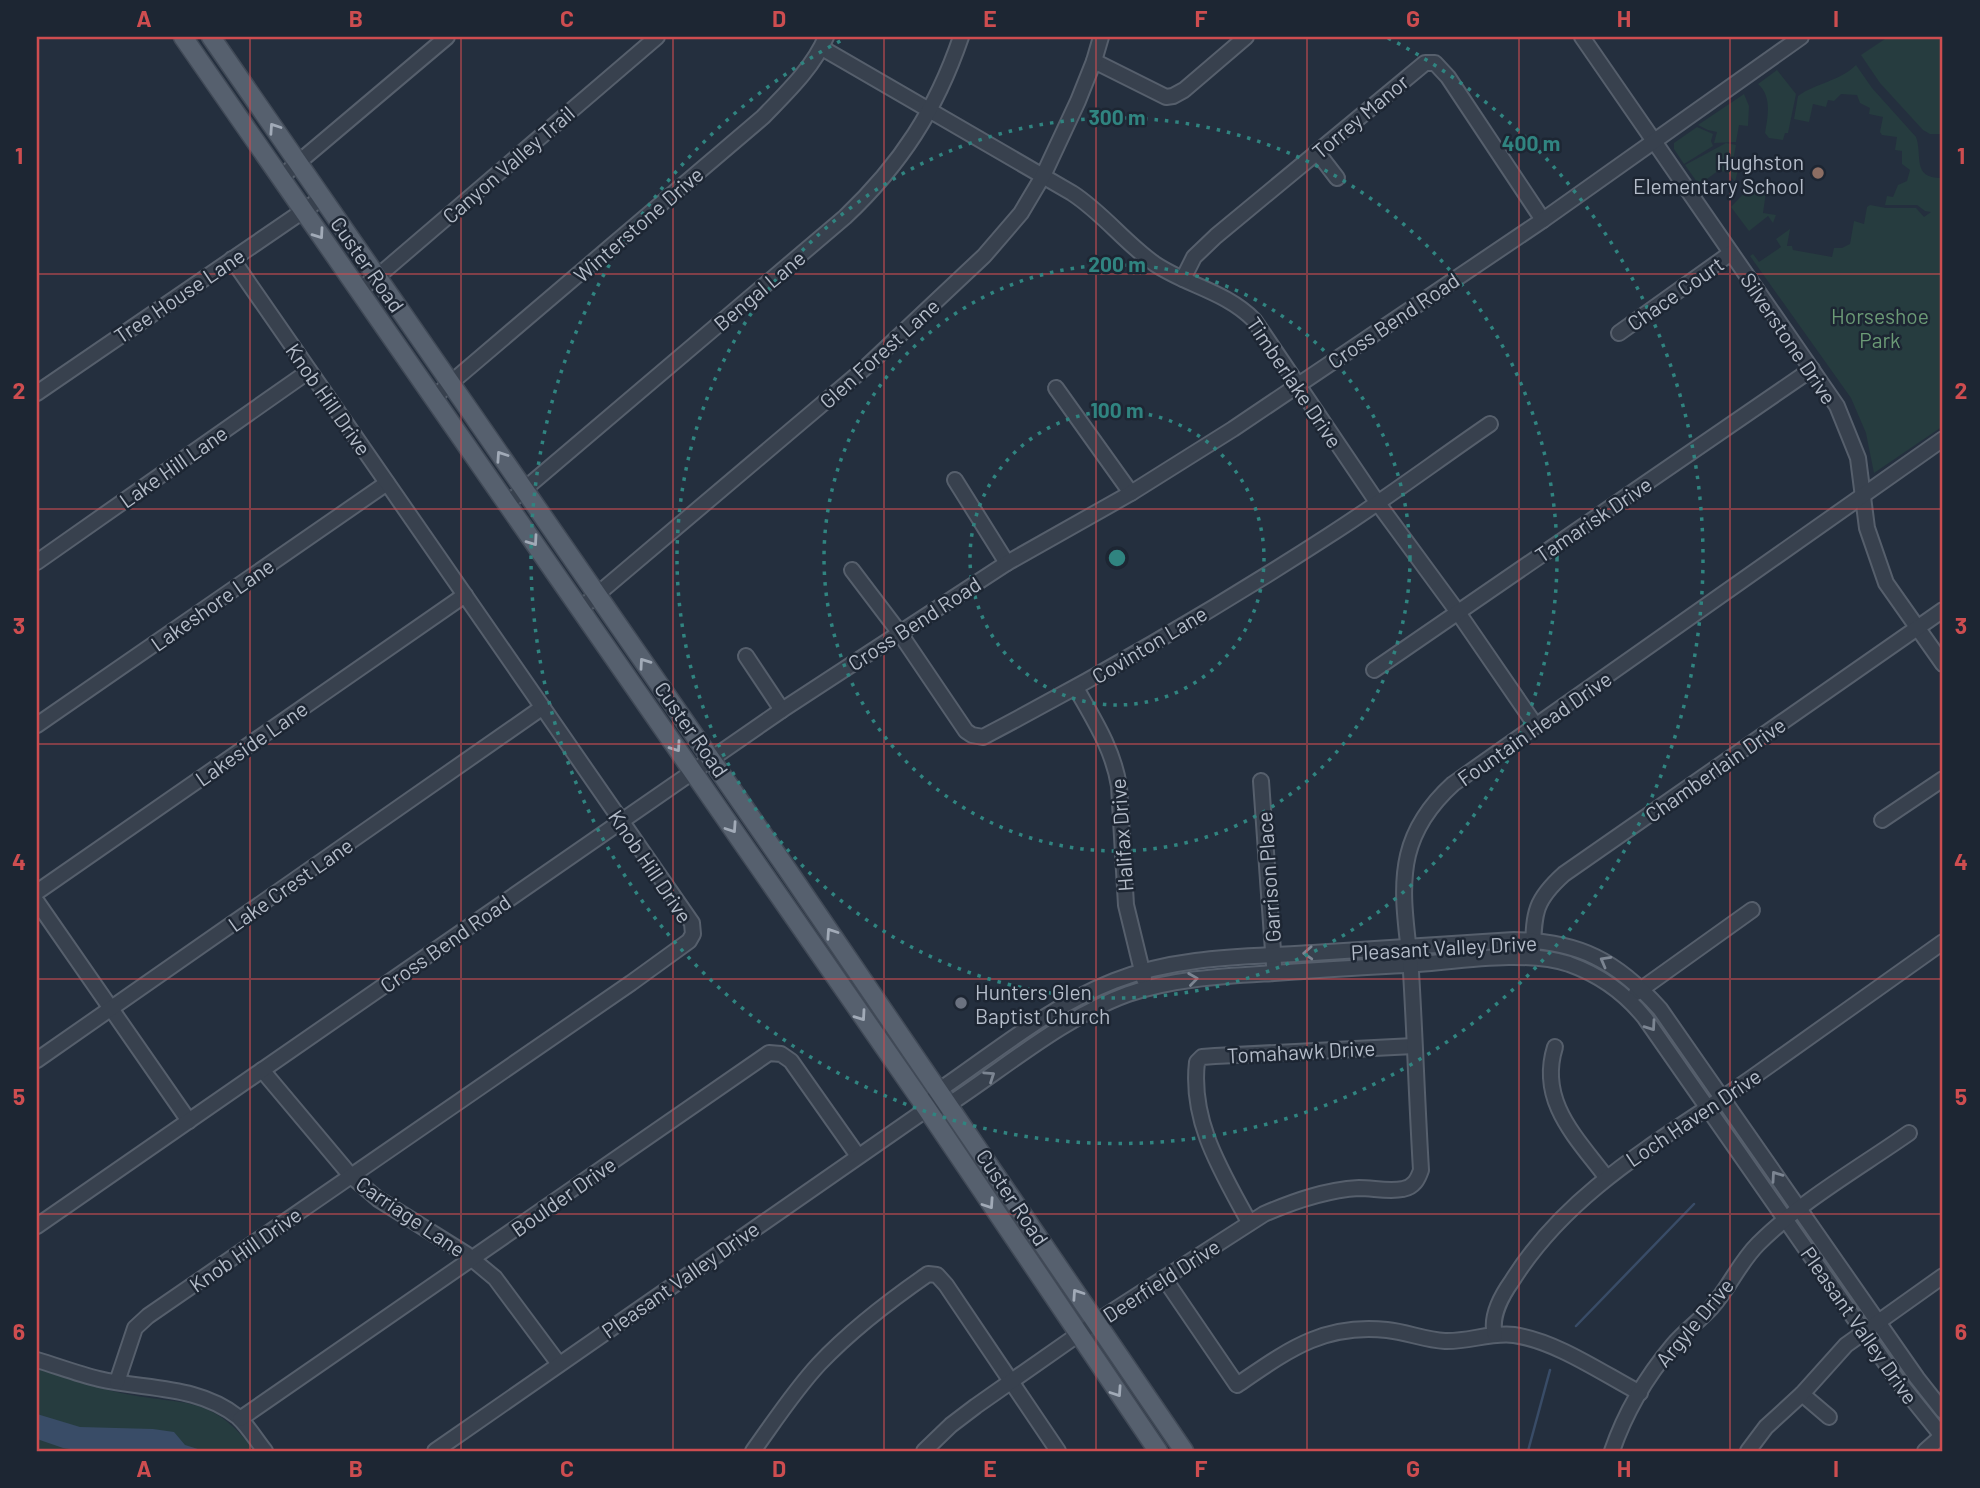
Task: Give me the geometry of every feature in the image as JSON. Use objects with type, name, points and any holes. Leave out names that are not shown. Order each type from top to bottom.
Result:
[{"type":"main road","name":"Custer Road","points":[[183,37],[927,1109],[1158,1451]]},
{"type":"main road","name":"Custer Road","points":[[211,37],[712,760],[1184,1451]]},
{"type":"street","points":[[280,178],[447,37]]},
{"type":"street","name":"Canyon Valley Trail","points":[[359,290],[657,37]]},
{"type":"street","name":"Bengal Lane","points":[[507,504],[845,217],[893,168],[929,111],[961,37]]},
{"type":"street","name":"Glen Forest Lane","points":[[580,609],[866,367],[955,286],[1005,233],[1021,213],[1043,176],[1094,61],[1101,37]]},
{"type":"street","points":[[1094,61],[1159,94],[1173,96],[1184,90],[1246,37]]},
{"type":"street","name":"Silverstone Drive","points":[[1581,37],[1837,406],[1858,458],[1867,528],[1886,583],[1943,664]]},
{"type":"street","name":"Cross Bend Road","points":[[37,1226],[782,710],[1007,563],[1130,493],[1233,429],[1543,220],[1801,37]]},
{"type":"street","name":"Timberlake Drive","points":[[824,42],[929,111],[1088,204],[1152,261],[1241,307],[1254,320],[1377,502],[1457,611],[1536,726]]},
{"type":"street","name":"Winterstone Drive","points":[[433,398],[763,117],[798,79],[824,42]]},
{"type":"street","name":"Torrey Manor","points":[[1184,279],[1194,257],[1216,236],[1425,63],[1435,63],[1448,77],[1543,220]]},
{"type":"street","points":[[1317,152],[1337,178]]},
{"type":"street","name":"Tree House Lane","points":[[37,393],[322,198]]},
{"type":"street","name":"Chace Court","points":[[1619,333],[1731,253]]},
{"type":"street","name":"Knob Hill Drive","points":[[117,1382],[135,1328],[148,1316],[688,941],[693,934],[692,923],[622,820],[232,259]]},
{"type":"street","name":"Tamarisk Drive","points":[[1374,670],[1812,369]]},
{"type":"street","name":"Lake Hill Lane","points":[[37,562],[309,371]]},
{"type":"street","points":[[1056,388],[1130,493]]},
{"type":"street","name":"Covinton Lane","points":[[852,570],[900,632],[959,722],[972,735],[983,737],[1076,688],[1288,562],[1490,424]]},
{"type":"street","name":"Fountain Head Drive","points":[[1421,1170],[1403,880],[1412,844],[1425,814],[1453,785],[1943,439]]},
{"type":"street","points":[[955,480],[1007,563]]},
{"type":"street","name":"Lakeshore Lane","points":[[37,725],[387,483]]},
{"type":"street","name":"Lakeside Lane","points":[[37,892],[465,595]]},
{"type":"street","name":"Chamberlain Drive","points":[[1533,958],[1536,909],[1552,885],[1564,874],[1943,610]]},
{"type":"street","points":[[746,656],[782,710]]},
{"type":"street","name":"Halifax Drive","points":[[1076,688],[1108,745],[1116,768],[1126,905],[1147,989]]},
{"type":"street","name":"Lake Crest Lane","points":[[37,1060],[543,707]]},
{"type":"street","points":[[1882,820],[1943,779]]},
{"type":"street","name":"Garrison Place","points":[[1261,781],[1274,973]]},
{"type":"street","points":[[37,902],[189,1121]]},
{"type":"street","points":[[1629,998],[1752,911]]},
{"type":"street","name":"Pleasant Valley Drive","points":[[435,1451],[943,1098],[1051,1014],[1114,981],[1142,972],[1205,960],[1533,940],[1569,946],[1591,954],[1618,969],[1660,1009],[1943,1411]]},
{"type":"street","name":"Loch Haven Drive","points":[[1495,1335],[1495,1317],[1503,1295],[1520,1268],[1552,1228],[1606,1177],[1943,942]]},
{"type":"street","name":"Pleasant Valley Drive","points":[[943,1098],[1099,1007],[1147,989],[1211,977],[1410,964],[1533,958],[1577,968],[1595,975],[1629,998],[1646,1018],[1864,1331],[1922,1412],[1943,1436]]},
{"type":"street","points":[[1051,1014],[1061,1028]]},
{"type":"street","name":"Tomahawk Drive","points":[[1249,1222],[1209,1146],[1201,1124],[1197,1062],[1202,1057],[1215,1056],[1414,1046]]},
{"type":"street","points":[[1555,1046],[1549,1080],[1554,1102],[1567,1125],[1606,1177]]},
{"type":"street","name":"Boulder Drive","points":[[240,1419],[769,1053],[780,1054],[791,1061],[858,1156]]},
{"type":"street","name":"Carriage Lane","points":[[262,1070],[351,1176],[379,1199],[473,1259],[495,1278],[559,1364]]},
{"type":"street","name":"Argyle Drive","points":[[1612,1451],[1654,1368],[1673,1344],[1721,1297],[1756,1247],[1786,1219],[1909,1133]]},
{"type":"street","name":"Deerfield Drive","points":[[924,1451],[951,1425],[1096,1322],[1249,1222],[1294,1201],[1325,1192],[1358,1188],[1403,1189],[1418,1181],[1421,1170]]},
{"type":"street","points":[[753,1451],[791,1397],[827,1356],[871,1315],[928,1273],[937,1275],[946,1285],[1058,1451]]},
{"type":"street","points":[[1748,1451],[1780,1412],[1802,1394],[1846,1345],[1943,1276]]},
{"type":"street","points":[[1164,1278],[1237,1385],[1297,1345],[1341,1330],[1366,1328],[1447,1341],[1495,1335],[1513,1335],[1536,1340],[1640,1393]]},
{"type":"street","points":[[37,1360],[98,1379],[187,1393],[222,1406],[240,1419],[265,1451]]},
{"type":"street","points":[[1802,1394],[1829,1417]]},
{"type":"street","points":[[1925,1451],[1943,1436]]},
{"type":"green space","points":[[1888,37],[1943,37],[1943,134],[1930,134],[1923,130],[1880,83],[1861,55]]},
{"type":"green space","name":"Horseshoe Park","points":[[1856,65],[1872,88],[1916,137],[1922,170],[1926,175],[1943,178],[1943,426],[1874,473],[1866,433],[1851,398],[1750,256],[1753,254],[1759,262],[1781,247],[1776,239],[1790,229],[1787,246],[1792,246],[1793,250],[1832,257],[1834,248],[1850,244],[1854,221],[1864,224],[1867,207],[1870,205],[1916,208],[1924,217],[1931,212],[1917,205],[1885,205],[1887,196],[1893,197],[1898,185],[1907,181],[1910,170],[1902,164],[1902,151],[1895,150],[1897,137],[1882,135],[1880,132],[1883,117],[1869,114],[1870,108],[1860,103],[1857,95],[1841,94],[1834,101],[1828,100],[1826,107],[1813,104],[1809,122],[1794,119],[1798,96],[1843,75]]},
{"type":"green space","points":[[1777,70],[1796,94],[1788,133],[1785,133],[1783,140],[1769,138],[1765,133],[1767,100],[1758,84]]},
{"type":"green space","points":[[1744,94],[1749,106],[1748,126],[1739,125],[1736,142],[1714,143],[1717,132],[1698,125]]},
{"type":"green space","points":[[1697,127],[1713,134],[1713,146],[1684,164],[1674,149],[1674,143]]},
{"type":"green space","points":[[1726,143],[1736,145],[1733,161],[1740,162],[1735,182],[1728,173],[1719,170],[1703,182],[1697,182],[1685,165]]},
{"type":"green space","points":[[1749,188],[1766,192],[1763,213],[1776,215],[1773,223],[1768,216],[1749,231],[1731,207]]},
{"type":"green space","points":[[37,1369],[110,1391],[180,1402],[210,1410],[239,1432],[255,1451],[37,1451]]},
{"type":"water","points":[[37,1414],[80,1427],[174,1432],[185,1445],[204,1451],[84,1451],[63,1448],[37,1439]]},
{"type":"waterway","points":[[1576,1326],[1694,1204]]},
{"type":"waterway","points":[[1528,1451],[1550,1370]]},
{"type":"place","name":"Hughston Elementary School","points":[[1818,173]]},
{"type":"place","name":"Hunters Glen Baptist Church","points":[[961,1003]]}]
